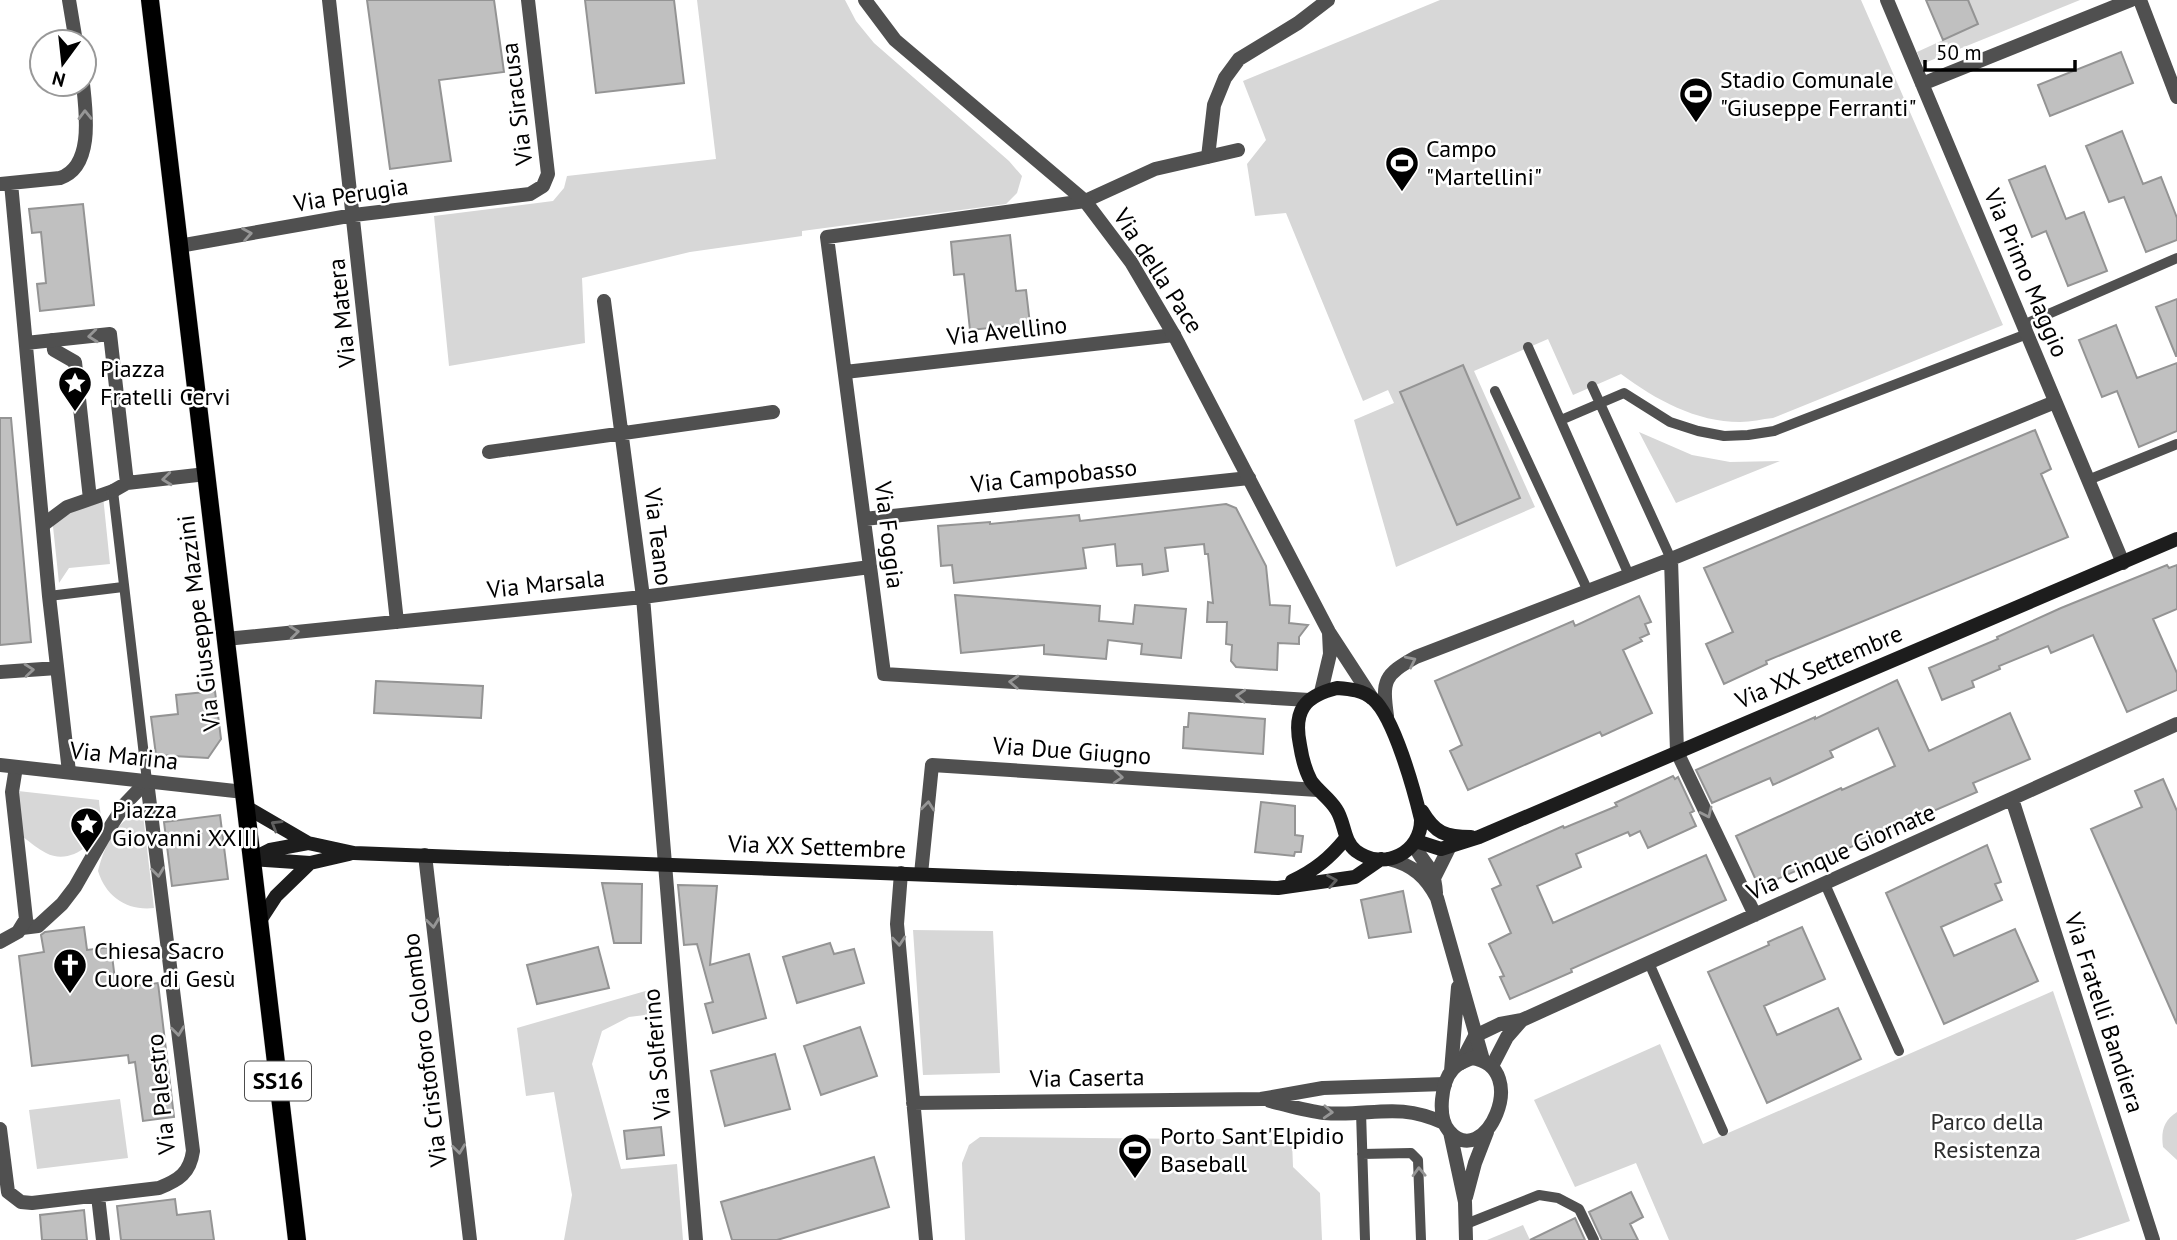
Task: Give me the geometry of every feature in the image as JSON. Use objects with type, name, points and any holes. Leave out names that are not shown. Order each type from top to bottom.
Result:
[{"type":"main road","name":"Via Giuseppe Mazzini","points":[[150,0],[297,1240]]},
{"type":"main road","name":"Via XX Settembre","points":[[1449,848],[2177,539]]},
{"type":"main road","points":[[1385,859],[1360,854],[1354,850],[1346,838],[1336,809],[1307,774],[1297,734],[1298,719],[1315,696],[1338,688],[1354,689],[1372,698],[1387,716],[1417,802],[1421,826],[1415,843],[1434,848],[1449,848]]},
{"type":"main road","name":"Via XX Settembre","points":[[245,799],[308,843],[354,853],[1278,888],[1355,877],[1385,859],[1407,851],[1415,843]]},
{"type":"main road","name":"Via XX Settembre","points":[[1417,802],[1437,831],[1459,837],[1479,837]]},
{"type":"main road","name":"Via XX Settembre","points":[[1278,888],[1315,870],[1346,838]]},
{"type":"main road","name":"Via XX Settembre","points":[[252,859],[270,850],[308,843]]},
{"type":"main road","name":"Via XX Settembre","points":[[252,859],[310,863],[354,853]]},
{"type":"main road","points":[[259,922],[276,896],[310,863]]},
{"type":"street","points":[[69,0],[74,28]]},
{"type":"street","name":"Via Matera","points":[[328,0],[354,215],[397,622]]},
{"type":"street","name":"Via Siracusa","points":[[528,0],[548,174],[543,186],[530,194]]},
{"type":"street","name":"Via della Pace","points":[[865,0],[895,40],[1085,201],[1131,262],[1174,335],[1329,632],[1372,698]]},
{"type":"street","points":[[1208,157],[1214,105],[1225,78],[1239,59],[1298,23],[1328,0]]},
{"type":"street","name":"Via Primo Maggio","points":[[1887,0],[2123,563]]},
{"type":"street","points":[[1922,84],[2131,0]]},
{"type":"street","points":[[2140,0],[2177,97]]},
{"type":"street","points":[[69,772],[49,596],[26,343],[5,184],[69,175],[80,158],[83,146],[84,98]]},
{"type":"street","points":[[1085,201],[1155,169],[1238,150]]},
{"type":"street","name":"Via Perugia","points":[[179,246],[354,215],[530,194]]},
{"type":"street","name":"Via Foggia","points":[[1085,201],[827,237],[884,674],[1315,696]]},
{"type":"street","name":"Via Teano","points":[[604,302],[643,597],[663,864]]},
{"type":"street","points":[[26,343],[110,334],[127,483]]},
{"type":"street","name":"Via Avellino","points":[[845,372],[1174,335]]},
{"type":"street","points":[[53,340],[54,350],[75,362],[90,499]]},
{"type":"street","points":[[1387,716],[1384,693],[1386,682],[1396,668],[1416,657],[1671,559],[2055,402]]},
{"type":"street","points":[[489,452],[773,412]]},
{"type":"street","points":[[43,525],[66,507],[113,491],[127,483],[206,474]]},
{"type":"street","name":"Via Campobasso","points":[[864,519],[1249,478]]},
{"type":"street","points":[[1671,559],[1677,752],[1755,915]]},
{"type":"street","name":"Via Marsala","points":[[226,639],[643,597],[870,566]]},
{"type":"street","points":[[1315,696],[1330,654],[1329,632]]},
{"type":"street","points":[[0,672],[57,667]]},
{"type":"street","name":"Via Cinque Giornate","points":[[1475,1036],[1500,1024],[1522,1020],[2177,724]]},
{"type":"street","name":"Via Marina","points":[[0,765],[147,781],[245,799]]},
{"type":"street","name":"Via Due Giugno","points":[[921,874],[932,765],[1318,790]]},
{"type":"street","points":[[16,766],[12,792],[26,913],[22,928]]},
{"type":"street","points":[[0,942],[22,928],[38,926],[62,904],[119,813],[147,781]]},
{"type":"street","name":"Via Palestro","points":[[0,1129],[8,1192],[14,1198],[32,1203],[159,1188],[177,1181],[191,1163],[193,1151],[147,781]]},
{"type":"street","name":"Via Fratelli Bandiera","points":[[2012,799],[2152,1240]]},
{"type":"street","points":[[1415,843],[1422,860],[1435,876],[1437,898],[1475,1036],[1488,1063],[1498,1076],[1500,1093],[1496,1114],[1475,1163],[1465,1202]]},
{"type":"street","points":[[1435,876],[1449,848]]},
{"type":"street","name":"Via Cristoforo Colombo","points":[[425,855],[470,1240]]},
{"type":"street","points":[[1385,859],[1402,862],[1419,873],[1437,898]]},
{"type":"street","name":"Via Solferino","points":[[663,864],[696,1240]]},
{"type":"street","points":[[901,873],[897,924],[926,1240]]},
{"type":"street","points":[[1458,975],[1452,1072],[1442,1103],[1465,1202],[1466,1240]]},
{"type":"street","name":"Via Cinque Giornate","points":[[1488,1063],[1522,1020]]},
{"type":"street","points":[[1452,1072],[1475,1036]]},
{"type":"street","points":[[1452,1072],[1472,1058],[1488,1063]]},
{"type":"street","name":"Via Caserta","points":[[914,1103],[1261,1099],[1323,1088],[1452,1072]]},
{"type":"street","name":"Via Caserta","points":[[1261,1099],[1324,1113],[1401,1110],[1424,1114],[1447,1128]]},
{"type":"street","points":[[1447,1128],[1458,1138],[1467,1140],[1477,1139],[1487,1132]]},
{"type":"street","points":[[98,1196],[103,1240]]},
{"type":"lane","points":[[1561,420],[1624,393],[1670,422],[1698,432],[1724,436],[1774,431],[2025,329],[2177,258]]},
{"type":"lane","points":[[1528,347],[1629,575]]},
{"type":"lane","points":[[1592,386],[1671,559]]},
{"type":"lane","points":[[1495,391],[1588,591]]},
{"type":"lane","points":[[2088,480],[2177,444]]},
{"type":"lane","points":[[113,491],[147,781]]},
{"type":"lane","points":[[49,596],[123,587]]},
{"type":"lane","points":[[1825,884],[1899,1051]]},
{"type":"lane","points":[[1649,963],[1723,1131]]},
{"type":"lane","points":[[1361,1112],[1365,1240]]},
{"type":"lane","points":[[1362,1154],[1411,1153],[1418,1160],[1421,1240]]},
{"type":"lane","points":[[1466,1224],[1539,1195],[1558,1198],[1579,1209],[1594,1240]]},
{"type":"green space","points":[[697,0],[845,0],[856,21],[874,43],[1009,161],[1022,176],[1017,193],[1006,204],[802,231],[802,236],[690,252],[582,278],[585,343],[449,366],[434,216],[553,201],[564,188],[567,176],[716,159]]},
{"type":"green space","points":[[1440,0],[1861,0],[2003,325],[1773,418],[1740,422],[1708,418],[1677,408],[1621,374],[1573,395],[1548,339],[1474,371],[1535,507],[1396,567],[1354,420],[1394,403],[1388,390],[1363,401],[1286,213],[1255,216],[1247,164],[1266,140],[1243,81]]},
{"type":"green space","points":[[1968,0],[2080,0],[1922,64],[1917,52],[1978,24]]},
{"type":"green space","points":[[1639,432],[1692,455],[1730,462],[1780,461],[1676,503]]},
{"type":"green space","points":[[103,496],[110,564],[69,568],[59,583],[52,517]]},
{"type":"green space","points":[[18,791],[99,800],[101,820],[98,831],[87,846],[72,855],[63,857],[46,853],[23,837]]},
{"type":"green space","points":[[143,815],[154,908],[135,907],[119,900],[106,888],[98,871],[116,830],[126,820]]},
{"type":"green space","points":[[913,930],[993,931],[1000,1073],[923,1075]]},
{"type":"green space","points":[[649,990],[653,1014],[629,1017],[602,1031],[592,1064],[621,1169],[677,1164],[683,1240],[564,1240],[572,1195],[554,1092],[526,1096],[517,1028]]},
{"type":"green space","name":"Parco della Resistenza","points":[[2053,991],[2130,1221],[2075,1240],[1669,1240],[1636,1163],[1575,1187],[1534,1100],[1660,1044],[1703,1144]]},
{"type":"green space","points":[[120,1099],[128,1158],[37,1169],[29,1110]]},
{"type":"green space","points":[[2177,1112],[2177,1160],[2163,1147],[2162,1136],[2166,1123]]},
{"type":"green space","name":"Porto Sant'Elpidio Baseball","points":[[980,1137],[1292,1140],[1293,1167],[1320,1193],[1322,1240],[965,1240],[962,1163],[969,1145]]},
{"type":"green space","points":[[1523,1225],[1530,1240],[1487,1240]]},
{"type":"building","points":[[367,0],[494,0],[504,72],[439,80],[451,161],[390,169]]},
{"type":"building","points":[[585,0],[674,0],[684,83],[596,93]]},
{"type":"building","points":[[1926,0],[1968,0],[1978,24],[1943,40]]},
{"type":"building","points":[[2121,52],[2133,83],[2050,116],[2038,85]]},
{"type":"building","points":[[2122,131],[2143,184],[2161,177],[2177,218],[2177,240],[2146,252],[2124,197],[2109,202],[2086,146]]},
{"type":"building","points":[[2045,166],[2066,219],[2084,212],[2107,271],[2068,286],[2046,231],[2032,237],[2009,180]]},
{"type":"building","points":[[83,204],[94,305],[40,311],[37,284],[46,283],[41,232],[32,233],[29,209]]},
{"type":"building","points":[[1010,235],[1016,291],[1026,290],[1030,324],[970,330],[964,274],[954,275],[951,242]]},
{"type":"building","points":[[2177,299],[2177,356],[2176,356],[2156,307]]},
{"type":"building","points":[[2116,325],[2137,378],[2177,363],[2177,431],[2139,447],[2117,391],[2102,397],[2079,340]]},
{"type":"building","points":[[1463,365],[1520,498],[1457,525],[1400,392]]},
{"type":"building","points":[[0,418],[11,418],[31,642],[0,645]]},
{"type":"building","points":[[2035,430],[2051,469],[2041,474],[2068,537],[1766,661],[1767,664],[1724,684],[1706,644],[1733,632],[1704,568]]},
{"type":"building","points":[[1226,504],[1236,508],[1266,566],[1270,605],[1290,606],[1289,623],[1308,625],[1299,637],[1299,644],[1278,643],[1277,670],[1236,667],[1231,661],[1232,645],[1226,644],[1227,622],[1207,622],[1208,602],[1213,603],[1208,554],[1205,554],[1204,544],[1165,548],[1168,571],[1143,575],[1142,564],[1117,566],[1115,544],[1083,548],[1086,568],[954,583],[952,565],[941,566],[938,526],[1079,515],[1080,521]]},
{"type":"building","points":[[2167,565],[2169,568],[2177,565],[2177,609],[2153,619],[2177,673],[2177,690],[2127,712],[2093,635],[2051,653],[2048,646],[1999,666],[2000,669],[1972,681],[1974,687],[1942,700],[1929,668],[1998,639],[1997,637],[2061,608]]},
{"type":"building","points":[[955,595],[1100,606],[1099,621],[1133,624],[1135,605],[1186,609],[1181,658],[1141,654],[1142,644],[1108,640],[1106,659],[1044,654],[1044,645],[961,653]]},
{"type":"building","points":[[1639,596],[1651,622],[1645,624],[1649,634],[1640,638],[1642,641],[1623,650],[1652,713],[1602,736],[1600,732],[1468,790],[1450,751],[1462,745],[1435,681],[1573,621],[1575,626]]},
{"type":"building","points":[[1897,680],[1929,751],[2010,713],[2030,759],[1973,783],[1977,792],[1759,887],[1736,836],[1895,766],[1878,728],[1830,751],[1833,757],[1773,785],[1770,778],[1712,803],[1696,770]]},
{"type":"building","points":[[376,681],[483,686],[481,718],[374,713]]},
{"type":"building","points":[[215,691],[221,739],[208,758],[156,755],[151,717],[178,714],[176,695]]},
{"type":"building","points":[[1189,713],[1265,719],[1263,754],[1183,748],[1184,727],[1188,727]]},
{"type":"building","points":[[1673,776],[1675,779],[1678,777],[1694,811],[1690,813],[1696,826],[1648,848],[1640,831],[1630,836],[1628,832],[1576,854],[1581,867],[1537,886],[1553,923],[1706,855],[1726,900],[1510,999],[1500,977],[1504,976],[1489,944],[1511,933],[1492,889],[1501,885],[1489,859],[1563,826],[1564,828],[1617,806],[1615,803]]},
{"type":"building","points":[[2163,779],[2177,811],[2177,1024],[2091,829],[2142,807],[2135,791]]},
{"type":"building","points":[[1261,802],[1295,806],[1295,835],[1303,836],[1301,852],[1295,852],[1294,856],[1255,852]]},
{"type":"building","points":[[220,815],[228,879],[172,886],[164,822]]},
{"type":"building","points":[[1987,845],[2001,882],[1995,884],[2002,900],[1941,927],[1954,956],[2015,929],[2038,981],[1944,1024],[1886,893]]},
{"type":"building","points":[[602,883],[642,884],[641,943],[614,943]]},
{"type":"building","points":[[678,885],[717,886],[710,965],[749,954],[766,1018],[713,1033],[705,1004],[713,1002],[697,944],[684,945]]},
{"type":"building","points":[[1403,891],[1411,932],[1369,938],[1361,900]]},
{"type":"building","name":"Chiesa Sacro Cuore di Gesù","points":[[84,927],[87,950],[111,947],[116,988],[158,983],[174,1117],[143,1121],[135,1062],[129,1063],[128,1055],[32,1066],[19,956],[44,952],[41,935],[45,932]]},
{"type":"building","points":[[1802,927],[1825,979],[1764,1006],[1777,1035],[1838,1008],[1861,1059],[1767,1103],[1708,972]]},
{"type":"building","points":[[830,943],[834,954],[854,949],[864,983],[797,1003],[783,957]]},
{"type":"building","points":[[598,947],[609,988],[537,1004],[527,965]]},
{"type":"building","points":[[860,1027],[877,1076],[821,1095],[804,1046]]},
{"type":"building","points":[[775,1054],[790,1109],[725,1126],[711,1071]]},
{"type":"building","points":[[661,1127],[664,1155],[627,1159],[624,1131]]},
{"type":"building","points":[[874,1157],[889,1207],[777,1240],[732,1240],[721,1202]]},
{"type":"building","points":[[1631,1192],[1643,1217],[1630,1224],[1638,1240],[1602,1240],[1589,1212]]},
{"type":"building","points":[[175,1199],[177,1215],[210,1211],[214,1240],[121,1240],[117,1206]]},
{"type":"building","points":[[84,1210],[87,1240],[42,1240],[40,1215]]},
{"type":"building","points":[[1575,1218],[1585,1240],[1530,1240]]},
{"type":"place","name":"Stadio Comunale \"Giuseppe Ferranti\"","points":[[1696,124]]},
{"type":"place","name":"Campo \"Martellini\"","points":[[1402,193]]},
{"type":"place","name":"Piazza Fratelli Cervi","points":[[75,413]]},
{"type":"place","name":"Piazza Giovanni XXIII","points":[[87,854]]},
{"type":"place","name":"Chiesa Sacro Cuore di Gesù","points":[[70,995]]},
{"type":"place","name":"Porto Sant'Elpidio Baseball","points":[[1135,1180]]}]
